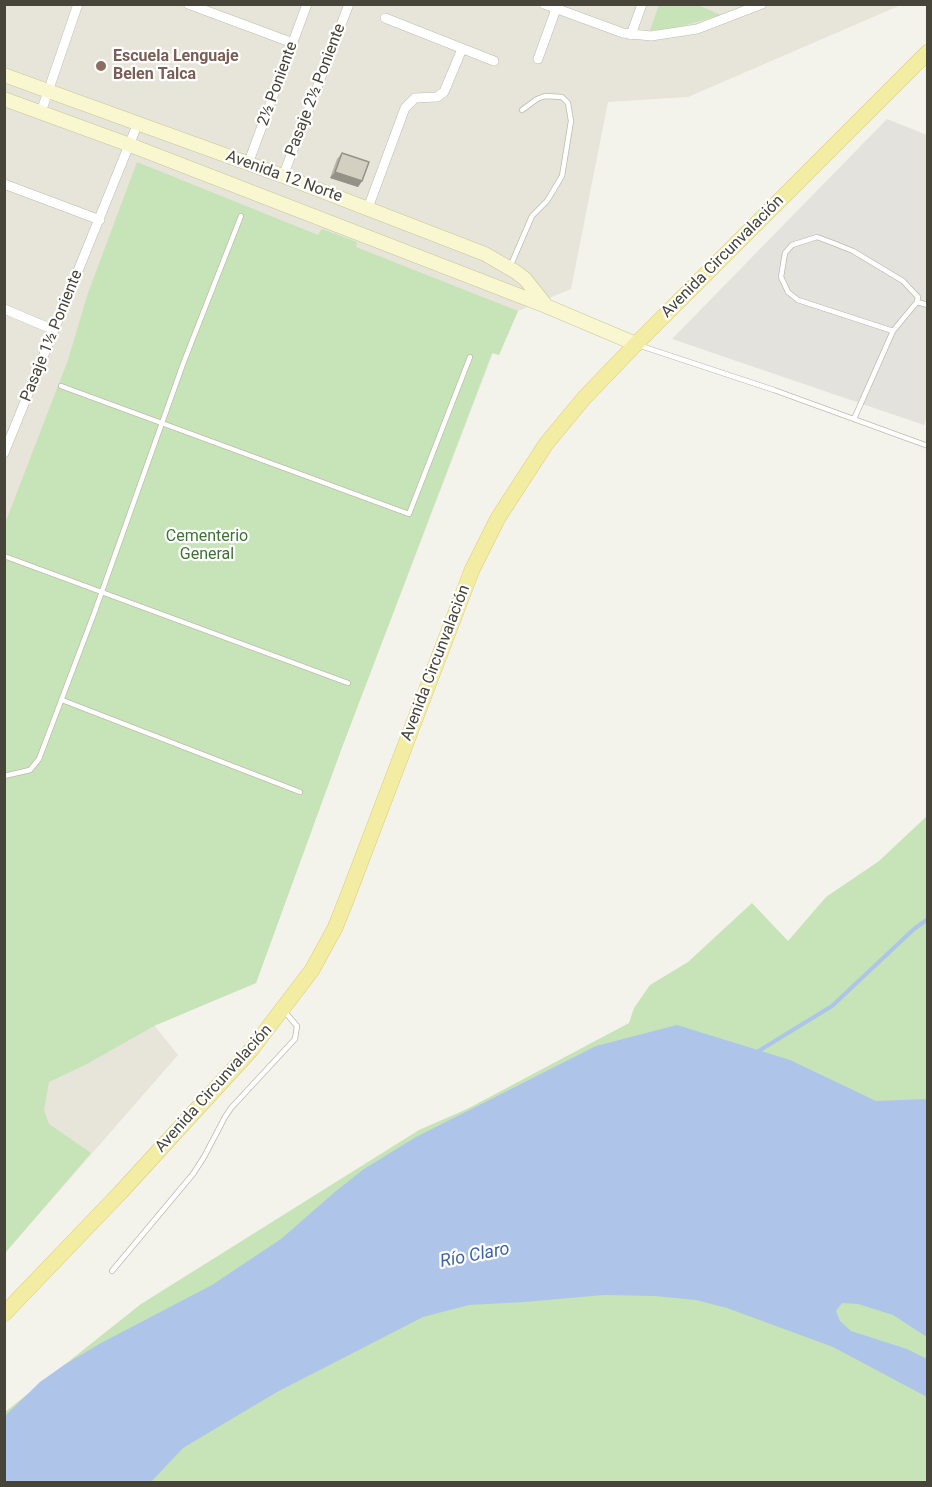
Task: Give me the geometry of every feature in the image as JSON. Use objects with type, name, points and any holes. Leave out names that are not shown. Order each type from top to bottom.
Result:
[{"type":"main road","name":"Avenida Circunvalación","points":[[7,1307],[120,1193],[251,1050],[312,970],[335,928],[462,594],[498,518],[528,468],[564,421],[636,344],[927,52]]},
{"type":"main road","name":"Avenida 12 Norte","points":[[4,75],[283,176],[485,254],[510,267],[525,279],[546,306]]},
{"type":"main road","name":"Avenida 12 Norte","points":[[4,99],[130,145],[546,306],[636,344]]},
{"type":"main road","points":[[401,250],[411,225]]},
{"type":"street","points":[[41,112],[78,4]]},
{"type":"street","points":[[188,4],[292,43]]},
{"type":"street","name":"2½ Poniente","points":[[249,164],[307,4]]},
{"type":"street","name":"Pasaje 2½ Poniente","points":[[283,176],[349,4]]},
{"type":"street","points":[[544,4],[556,9],[568,9],[631,35],[664,35],[697,29],[762,4]]},
{"type":"street","points":[[631,35],[642,4]]},
{"type":"street","points":[[538,59],[556,9]]},
{"type":"street","points":[[385,18],[494,61]]},
{"type":"street","points":[[368,208],[405,108],[415,98],[437,97],[444,92],[462,49]]},
{"type":"street","name":"Pasaje 1½ Poniente","points":[[4,453],[7,438],[100,220],[138,123]]},
{"type":"street","points":[[4,184],[100,220]]},
{"type":"street","points":[[4,309],[54,330]]},
{"type":"lane","points":[[510,267],[532,216],[547,201],[562,176],[571,121],[568,103],[562,97],[545,96],[522,110]]},
{"type":"lane","points":[[4,776],[30,770],[35,765],[62,700],[183,364],[241,216]]},
{"type":"lane","points":[[854,419],[893,331],[917,302],[918,297],[903,281],[853,251],[817,237],[792,245],[785,253],[781,277],[788,292],[798,300],[893,331]]},
{"type":"lane","points":[[917,302],[927,305]]},
{"type":"lane","points":[[636,344],[927,446]]},
{"type":"lane","points":[[61,387],[409,514],[470,357]]},
{"type":"lane","points":[[4,556],[348,683]]},
{"type":"lane","points":[[62,700],[300,792]]},
{"type":"lane","points":[[112,1271],[193,1174],[231,1108],[295,1039],[297,1026],[283,1010]]},
{"type":"shaded area","name":"Cementerio General","points":[[5,5],[901,5],[688,97],[608,102],[571,289],[518,311],[499,355],[493,353],[341,750],[256,983],[154,1025],[178,1055],[5,1253]]},
{"type":"shaded area","points":[[887,119],[927,135],[928,413],[924,425],[672,339]]},
{"type":"green space","points":[[659,5],[698,5],[721,15],[672,29],[650,30]]},
{"type":"green space","name":"Cementerio General","points":[[137,162],[318,235],[322,229],[357,242],[356,247],[518,311],[499,355],[492,353],[341,750],[256,983],[154,1026],[87,1064],[49,1082],[44,1110],[49,1124],[91,1153],[5,1253],[4,526],[68,360],[88,293]]},
{"type":"green space","points":[[927,816],[927,1482],[5,1482],[5,1412],[141,1304],[419,1130],[467,1109],[629,1023],[634,1008],[650,985],[688,962],[752,903],[788,941],[826,897],[879,861]]},
{"type":"water","name":"Río Claro","points":[[677,1025],[790,1060],[876,1101],[927,1099],[927,1337],[893,1315],[858,1304],[842,1303],[836,1311],[840,1321],[851,1331],[907,1349],[927,1359],[927,1397],[833,1347],[727,1308],[696,1300],[604,1295],[469,1305],[423,1317],[277,1392],[183,1448],[151,1482],[5,1482],[5,1416],[40,1382],[64,1365],[212,1285],[281,1239],[364,1169],[416,1137],[596,1046]]},
{"type":"building","points":[[342,153],[369,162],[362,181],[335,172]]},
{"type":"waterway","points":[[757,1052],[832,1006],[914,929],[928,919]]},
{"type":"place","name":"Escuela Lenguaje Belen Talca","points":[[101,66]]}]
